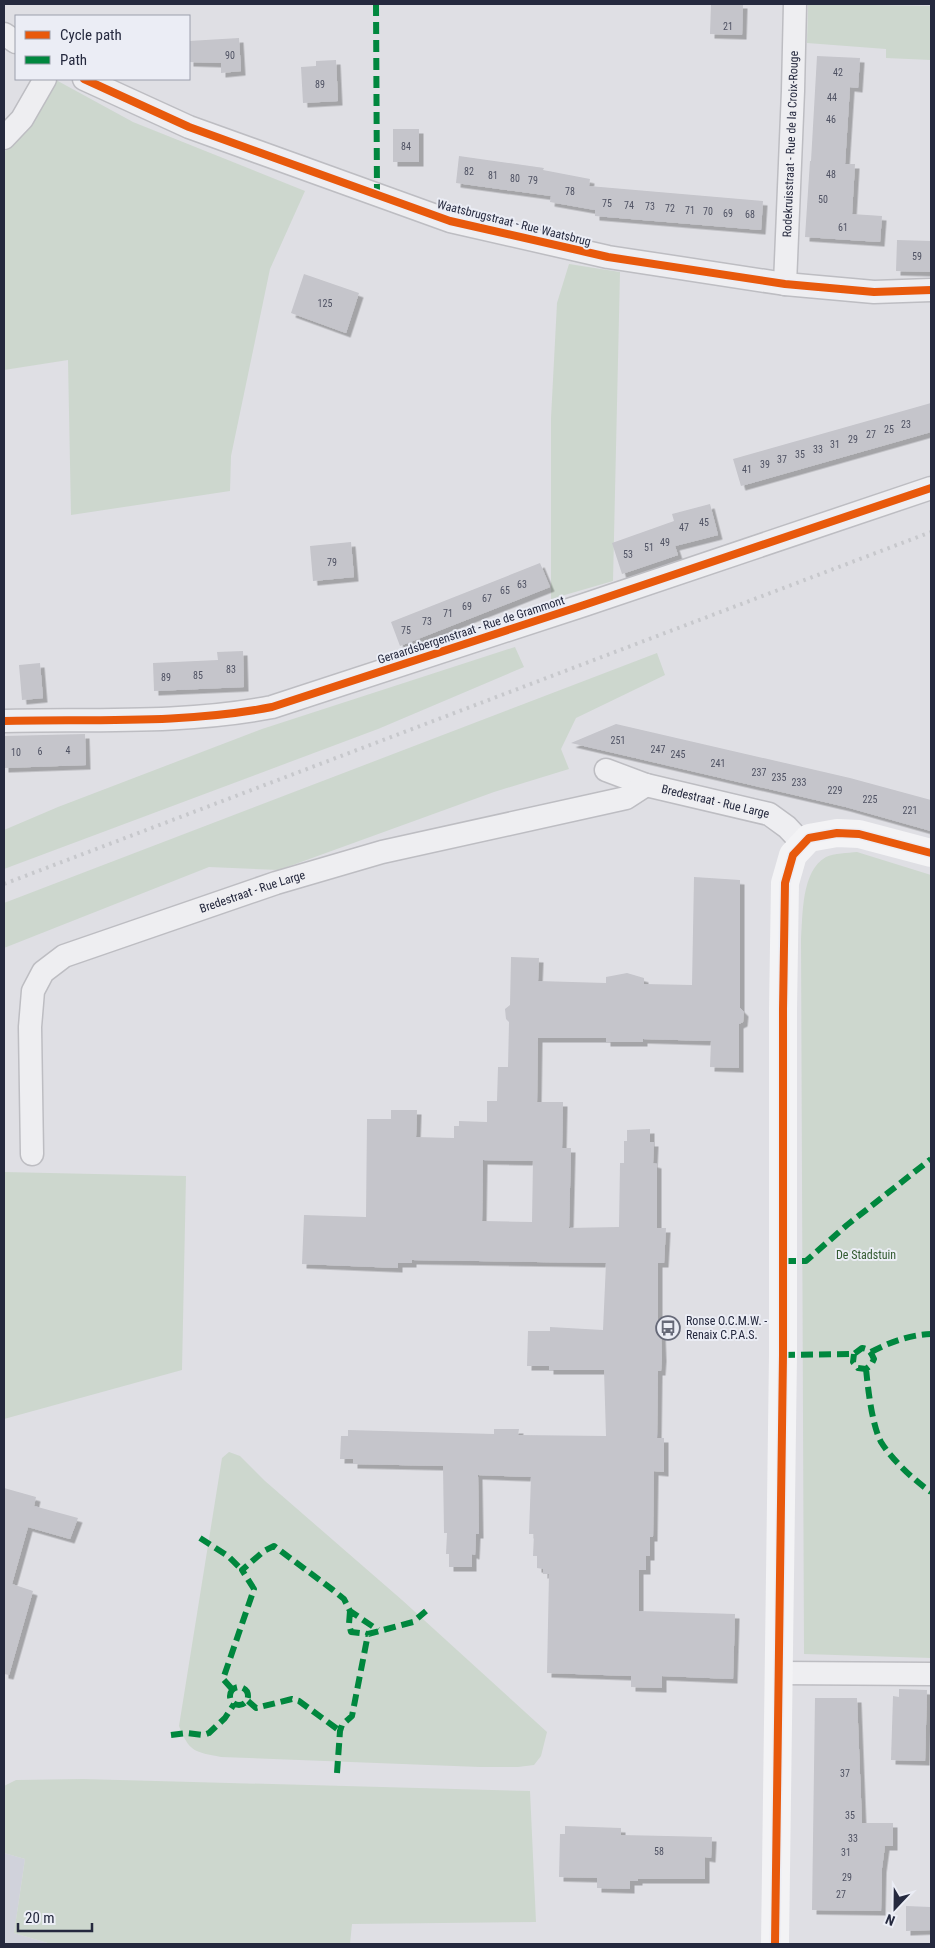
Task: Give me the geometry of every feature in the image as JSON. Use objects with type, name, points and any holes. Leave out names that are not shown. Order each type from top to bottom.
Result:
[{"type":"street","name":"Rodekruisstraat - Rue de la Croix-Rouge","points":[[785,284],[795,4]]},
{"type":"street","points":[[4,34],[15,41]]},
{"type":"street","points":[[4,138],[22,119],[45,80]]},
{"type":"street","name":"Waatsbrugstraat - Rue Waatsbrug","points":[[86,80],[104,90],[189,127],[450,221],[608,257],[785,284],[874,292],[931,290]]},
{"type":"street","name":"Geraardsbergenstraat - Rue de Grammont","points":[[4,721],[220,716],[272,707],[584,605],[931,488]]},
{"type":"street","name":"Bredestraat - Rue Large","points":[[606,770],[646,785],[769,814],[787,826],[803,844]]},
{"type":"street","name":"Bredestraat - Rue Large","points":[[32,1154],[30,1027],[33,991],[43,972],[64,956],[276,883],[382,852],[626,798],[646,785]]},
{"type":"street","points":[[775,1944],[784,1261],[782,1230],[785,883],[793,855],[809,838],[837,833],[859,834],[931,853]]},
{"type":"street","points":[[779,1673],[931,1674]]},
{"type":"shaded area","points":[[4,1853],[25,1859],[14,1933],[51,1944],[4,1944]]},
{"type":"green space","points":[[808,4],[931,6],[931,60],[886,58],[886,49],[807,43]]},
{"type":"green space","points":[[56,80],[133,122],[305,191],[270,269],[231,456],[230,491],[71,515],[68,360],[4,370],[4,153]]},
{"type":"green space","points":[[569,264],[620,272],[613,581],[551,599],[551,418],[557,303]]},
{"type":"green space","points":[[515,647],[524,667],[378,729],[4,869],[4,830],[58,807],[262,729]]},
{"type":"green space","points":[[657,653],[665,675],[576,718],[561,749],[569,769],[494,792],[279,870],[209,867],[4,948],[4,903]]},
{"type":"green space","name":"De Stadstuin","points":[[857,852],[931,875],[931,1658],[804,1654],[802,918],[808,883],[812,872],[818,864],[829,856]]},
{"type":"green space","points":[[4,1172],[186,1176],[182,1370],[4,1419]]},
{"type":"green space","points":[[229,1452],[240,1456],[265,1481],[402,1600],[547,1732],[541,1756],[534,1765],[480,1767],[221,1757],[199,1752],[190,1746],[179,1726],[222,1458]]},
{"type":"green space","points":[[83,1779],[530,1791],[536,1922],[352,1924],[350,1944],[51,1944],[14,1933],[25,1859],[4,1853],[4,1786],[16,1780]]},
{"type":"building","points":[[711,4],[743,4],[742,35],[710,34]]},
{"type":"building","points":[[239,38],[241,71],[221,73],[221,63],[190,62],[190,41]]},
{"type":"building","points":[[817,56],[860,58],[858,88],[850,87],[845,164],[855,164],[852,214],[882,216],[880,242],[805,237]]},
{"type":"building","points":[[336,60],[338,101],[303,103],[301,67],[316,66],[316,61]]},
{"type":"building","points":[[393,129],[419,129],[419,162],[393,162]]},
{"type":"building","points":[[459,156],[544,168],[543,170],[590,179],[589,186],[763,201],[761,230],[595,216],[595,210],[550,202],[551,196],[456,183]]},
{"type":"building","points":[[897,240],[931,241],[931,272],[896,271]]},
{"type":"building","points":[[304,274],[359,293],[346,333],[291,313]]},
{"type":"building","points":[[931,403],[931,432],[741,486],[733,459]]},
{"type":"building","points":[[710,504],[718,535],[675,546],[678,555],[622,574],[612,543],[674,521],[672,514]]},
{"type":"building","points":[[351,542],[354,577],[313,581],[310,546]]},
{"type":"building","points":[[540,563],[550,587],[400,646],[391,622]]},
{"type":"building","points":[[243,651],[244,687],[154,691],[153,663],[218,660],[217,652]]},
{"type":"building","points":[[40,663],[43,698],[22,700],[19,665]]},
{"type":"building","points":[[616,724],[850,778],[931,800],[931,831],[846,807],[571,743]]},
{"type":"building","points":[[85,734],[86,765],[4,768],[4,736]]},
{"type":"building","points":[[694,877],[740,880],[740,1008],[744,1012],[743,1022],[739,1024],[739,1068],[710,1067],[711,1041],[643,1039],[643,1042],[606,1042],[606,1038],[538,1038],[537,1102],[563,1102],[562,1148],[571,1148],[569,1228],[619,1227],[620,1163],[624,1163],[624,1141],[627,1141],[627,1130],[650,1129],[650,1142],[654,1142],[653,1163],[657,1164],[657,1228],[666,1228],[664,1263],[658,1263],[658,1330],[661,1330],[662,1357],[661,1371],[658,1371],[657,1438],[664,1438],[664,1472],[654,1471],[653,1537],[650,1537],[650,1556],[646,1556],[646,1570],[639,1570],[639,1611],[735,1614],[733,1679],[662,1676],[662,1688],[631,1687],[631,1676],[547,1673],[549,1574],[543,1574],[543,1569],[537,1568],[537,1556],[533,1556],[534,1534],[529,1534],[531,1477],[478,1475],[479,1534],[476,1534],[475,1555],[472,1554],[472,1567],[449,1567],[449,1554],[446,1554],[447,1533],[444,1533],[443,1466],[353,1464],[353,1459],[340,1459],[341,1436],[348,1436],[348,1430],[494,1434],[494,1429],[519,1429],[518,1435],[606,1436],[604,1370],[549,1370],[549,1366],[527,1366],[528,1331],[550,1331],[550,1327],[603,1330],[606,1263],[412,1260],[412,1263],[398,1263],[398,1268],[302,1264],[304,1215],[366,1217],[367,1119],[391,1119],[391,1110],[417,1110],[416,1137],[454,1138],[454,1126],[459,1126],[459,1121],[487,1122],[487,1101],[497,1101],[498,1067],[508,1067],[509,1022],[506,1019],[505,1009],[510,1005],[511,957],[539,958],[538,981],[606,983],[606,977],[627,973],[644,978],[644,984],[692,985]],"holes":[[[483,1160],[533,1161],[532,1222],[482,1221]]]},
{"type":"building","points":[[4,1488],[36,1497],[34,1506],[78,1518],[70,1539],[28,1527],[12,1584],[33,1591],[9,1675],[4,1674]]},
{"type":"building","points":[[899,1689],[927,1690],[925,1761],[891,1760],[893,1696],[899,1697]]},
{"type":"building","points":[[815,1698],[857,1698],[862,1823],[893,1823],[893,1846],[885,1846],[882,1868],[881,1911],[812,1910]]},
{"type":"building","points":[[565,1826],[621,1828],[621,1835],[712,1837],[711,1858],[705,1857],[705,1879],[638,1879],[638,1881],[630,1881],[630,1889],[597,1888],[597,1878],[559,1877],[560,1834],[565,1834]]},
{"type":"building","points":[[906,1906],[931,1907],[931,1930],[906,1931]]},
{"type":"railway","points":[[4,884],[931,532]]},
{"type":"marked path","points":[[376,4],[377,195]]},
{"type":"marked path","points":[[784,1261],[806,1261],[847,1225],[931,1159]]},
{"type":"marked path","points":[[871,1352],[900,1340],[931,1334]]},
{"type":"marked path","points":[[783,1355],[854,1354],[862,1348],[870,1351],[874,1359],[866,1369],[858,1368],[853,1362],[854,1354]]},
{"type":"marked path","points":[[866,1369],[873,1417],[881,1442],[904,1470],[931,1492]]},
{"type":"marked path","points":[[200,1538],[228,1556],[242,1570]]},
{"type":"marked path","points":[[232,1689],[223,1679],[254,1589],[242,1570],[264,1551],[274,1546],[333,1590],[344,1599],[350,1611],[378,1630]]},
{"type":"marked path","points":[[350,1611],[349,1624],[351,1632],[368,1634]]},
{"type":"marked path","points":[[337,1773],[340,1731],[342,1725],[352,1716],[368,1634],[413,1622],[426,1611]]},
{"type":"marked path","points":[[235,1687],[243,1687],[248,1692],[248,1696],[246,1703],[235,1705],[230,1700],[230,1692],[235,1687]]},
{"type":"marked path","points":[[248,1701],[256,1708],[292,1699],[299,1701],[340,1731]]},
{"type":"marked path","points":[[171,1735],[187,1733],[203,1735],[209,1733],[225,1718],[234,1704]]},
{"type":"cycle path","points":[[86,80],[189,127],[450,221],[608,257],[785,284],[874,292],[931,290]]},
{"type":"cycle path","points":[[4,721],[172,718],[206,716],[272,707],[584,605],[931,488]]},
{"type":"cycle path","points":[[775,1944],[783,1355],[785,883],[793,855],[809,838],[837,833],[859,834],[931,853]]},
{"type":"place","name":"Ronse O.C.M.W. - Renaix C.P.A.S.","points":[[668,1328]]}]
